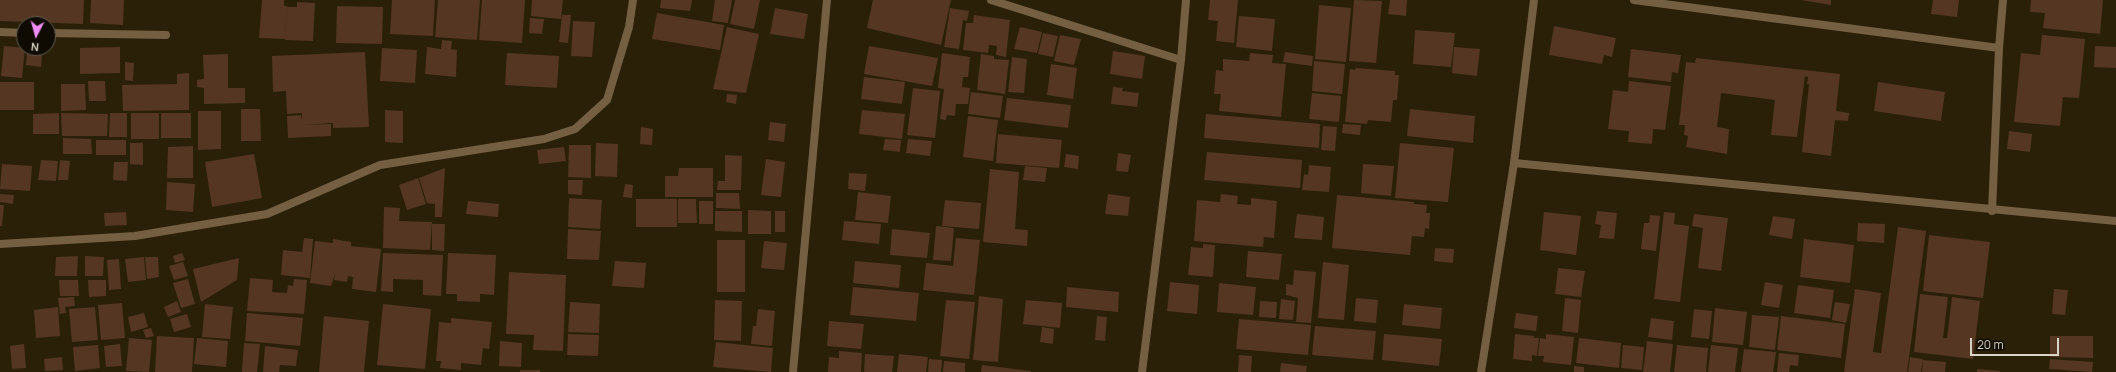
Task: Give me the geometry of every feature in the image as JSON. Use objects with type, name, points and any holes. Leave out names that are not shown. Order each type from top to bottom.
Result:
[{"type":"street","points":[[0,244],[135,236],[267,214],[380,165],[544,139],[575,129],[607,100],[629,27],[633,0]]},
{"type":"street","points":[[793,372],[827,0]]},
{"type":"street","points":[[991,0],[1182,60]]},
{"type":"street","points":[[1142,372],[1182,60],[1186,0]]},
{"type":"street","points":[[1481,372],[1514,163],[1534,0]]},
{"type":"street","points":[[1634,0],[1999,48]]},
{"type":"street","points":[[1992,211],[1999,48],[2004,0]]},
{"type":"street","points":[[0,32],[16,32]]},
{"type":"street","points":[[56,33],[166,35]]},
{"type":"street","points":[[1514,163],[1992,211],[2116,221]]},
{"type":"building","points":[[0,0],[84,0],[83,24],[56,23],[56,16],[16,16],[16,22],[0,21]]},
{"type":"building","points":[[91,0],[124,0],[123,25],[90,23]]},
{"type":"building","points":[[262,0],[284,0],[284,6],[287,6],[285,39],[259,38]]},
{"type":"building","points":[[392,0],[435,0],[433,36],[390,34]]},
{"type":"building","points":[[438,0],[480,0],[477,40],[435,37]]},
{"type":"building","points":[[482,0],[525,0],[522,43],[479,40]]},
{"type":"building","points":[[532,0],[563,0],[561,19],[531,16]]},
{"type":"building","points":[[661,0],[692,0],[690,11],[660,8]]},
{"type":"building","points":[[715,0],[732,0],[728,23],[712,21]]},
{"type":"building","points":[[735,0],[760,0],[754,29],[730,24]]},
{"type":"building","points":[[873,0],[951,0],[941,45],[867,28]]},
{"type":"building","points":[[1210,0],[1238,0],[1234,43],[1216,41],[1218,21],[1208,20]]},
{"type":"building","points":[[1354,0],[1382,1],[1376,63],[1349,61]]},
{"type":"building","points":[[1390,0],[1407,0],[1406,16],[1388,14]]},
{"type":"building","points":[[1801,0],[1831,0],[1831,5]]},
{"type":"building","points":[[1933,0],[1959,0],[1957,17],[1931,14]]},
{"type":"building","points":[[2031,0],[2103,0],[2100,34],[2043,28],[2045,13],[2030,12]]},
{"type":"building","points":[[297,2],[315,3],[313,41],[285,40],[287,7],[297,7]]},
{"type":"building","points":[[1319,5],[1351,8],[1346,62],[1315,59]]},
{"type":"building","points":[[337,6],[383,7],[382,44],[336,43]]},
{"type":"building","points":[[775,8],[808,14],[804,39],[770,34]]},
{"type":"building","points":[[950,8],[969,11],[967,21],[963,20],[959,49],[944,47]]},
{"type":"building","points":[[657,13],[724,25],[720,50],[652,39]]},
{"type":"building","points":[[562,15],[571,15],[568,43],[559,42]]},
{"type":"building","points":[[974,15],[1010,20],[1006,57],[996,55],[997,46],[989,45],[988,53],[963,50],[966,23],[973,23]]},
{"type":"building","points":[[1239,16],[1275,19],[1272,51],[1236,47]]},
{"type":"building","points":[[530,18],[544,19],[542,34],[529,33]]},
{"type":"building","points":[[573,21],[595,22],[592,57],[571,56]]},
{"type":"building","points":[[1554,26],[1616,38],[1612,57],[1604,55],[1602,64],[1549,55]]},
{"type":"building","points":[[727,27],[759,34],[746,93],[713,89]]},
{"type":"building","points":[[1020,27],[1042,32],[1037,53],[1014,49]]},
{"type":"building","points":[[1415,30],[1455,33],[1451,67],[1413,64]]},
{"type":"building","points":[[1043,33],[1058,36],[1053,57],[1038,54]]},
{"type":"building","points":[[1060,35],[1081,39],[1074,65],[1054,61]]},
{"type":"building","points":[[2042,35],[2085,39],[2079,98],[2063,97],[2060,126],[2014,122],[2021,53],[2040,55]]},
{"type":"building","points":[[442,40],[452,41],[451,49],[457,50],[456,77],[425,74],[427,47],[441,49]]},
{"type":"building","points":[[4,46],[16,47],[16,56],[24,56],[22,78],[1,76]]},
{"type":"building","points":[[869,46],[938,58],[932,86],[864,74]]},
{"type":"building","points":[[2095,46],[2116,47],[2116,68],[2094,67]]},
{"type":"building","points":[[120,47],[120,73],[80,74],[80,48]]},
{"type":"building","points":[[1454,47],[1480,49],[1477,76],[1452,73]]},
{"type":"building","points":[[382,48],[417,50],[415,83],[380,81]]},
{"type":"building","points":[[1631,49],[1681,55],[1678,73],[1672,72],[1671,82],[1628,77]]},
{"type":"building","points":[[1113,51],[1145,56],[1142,79],[1110,74]]},
{"type":"building","points":[[365,52],[369,127],[333,128],[333,123],[302,125],[331,124],[331,136],[288,138],[287,116],[301,115],[302,120],[302,113],[287,114],[286,91],[273,92],[272,56]]},
{"type":"building","points":[[1285,52],[1313,56],[1312,66],[1283,62]]},
{"type":"building","points":[[507,53],[559,56],[557,88],[505,85]]},
{"type":"building","points":[[942,53],[970,57],[968,77],[963,77],[962,87],[970,88],[968,104],[956,104],[955,116],[947,115],[946,120],[940,119],[944,89],[938,88]]},
{"type":"building","points":[[1250,53],[1273,55],[1272,63],[1286,64],[1281,117],[1219,111],[1221,94],[1214,94],[1216,70],[1223,71],[1223,59],[1249,61]]},
{"type":"building","points":[[228,54],[228,88],[245,88],[245,103],[204,104],[204,88],[197,87],[197,80],[204,79],[203,55]]},
{"type":"building","points":[[981,54],[994,56],[994,59],[1009,60],[1005,94],[977,90]]},
{"type":"building","points":[[27,56],[42,56],[41,67],[26,65]]},
{"type":"building","points":[[1012,57],[1027,59],[1024,93],[1008,92]]},
{"type":"building","points":[[1696,58],[1840,74],[1836,111],[1849,113],[1848,121],[1835,120],[1831,156],[1802,152],[1809,84],[1807,84],[1808,77],[1805,76],[1797,137],[1771,135],[1775,100],[1721,93],[1717,127],[1729,129],[1727,154],[1686,147],[1688,136],[1684,135],[1685,125],[1679,125],[1686,62],[1695,63]]},
{"type":"building","points":[[1314,61],[1345,64],[1342,94],[1312,91]]},
{"type":"building","points":[[125,62],[134,63],[133,81],[125,80]]},
{"type":"building","points":[[1051,64],[1077,68],[1073,99],[1047,95]]},
{"type":"building","points":[[1356,68],[1395,71],[1395,75],[1399,75],[1397,100],[1393,100],[1391,122],[1368,120],[1367,124],[1345,122],[1350,69],[1355,70]]},
{"type":"building","points":[[189,73],[189,110],[123,111],[122,85],[177,84],[177,74]]},
{"type":"building","points":[[864,77],[905,82],[902,104],[861,99]]},
{"type":"building","points":[[88,81],[105,81],[106,101],[89,101]]},
{"type":"building","points":[[1629,81],[1671,86],[1665,130],[1653,129],[1652,144],[1628,142],[1629,131],[1608,129],[1613,90],[1628,92]]},
{"type":"building","points":[[0,82],[34,82],[34,110],[0,110]]},
{"type":"building","points":[[1878,82],[1945,92],[1941,121],[1874,111]]},
{"type":"building","points":[[61,84],[85,84],[86,110],[61,111]]},
{"type":"building","points":[[1113,87],[1123,88],[1122,91],[1139,93],[1137,107],[1111,104]]},
{"type":"building","points":[[913,88],[940,91],[935,138],[907,135]]},
{"type":"building","points":[[971,92],[1003,96],[1000,118],[968,114]]},
{"type":"building","points":[[1312,93],[1341,96],[1339,122],[1309,119]]},
{"type":"building","points":[[727,94],[737,95],[736,104],[726,102]]},
{"type":"building","points":[[1007,98],[1071,105],[1068,128],[1004,120]]},
{"type":"building","points":[[241,109],[260,109],[261,141],[241,141]]},
{"type":"building","points":[[1410,109],[1475,116],[1473,143],[1407,136]]},
{"type":"building","points":[[385,110],[403,111],[403,143],[385,142]]},
{"type":"building","points":[[862,110],[905,114],[902,139],[859,134]]},
{"type":"building","points":[[198,111],[221,111],[221,149],[198,150]]},
{"type":"building","points":[[59,113],[59,134],[33,134],[33,114]]},
{"type":"building","points":[[61,113],[108,114],[107,136],[62,136]]},
{"type":"building","points":[[110,113],[127,113],[127,137],[109,137]]},
{"type":"building","points":[[131,113],[159,113],[159,139],[131,139]]},
{"type":"building","points":[[161,113],[191,113],[191,138],[161,138]]},
{"type":"building","points":[[1206,114],[1320,124],[1319,148],[1204,138]]},
{"type":"building","points":[[968,116],[998,120],[993,161],[963,157]]},
{"type":"building","points":[[770,122],[786,124],[784,142],[768,140]]},
{"type":"building","points":[[1343,124],[1361,125],[1360,135],[1342,133]]},
{"type":"building","points":[[1323,126],[1337,127],[1335,151],[1321,150]]},
{"type":"building","points":[[641,127],[653,129],[652,145],[640,144]]},
{"type":"building","points":[[2009,131],[2032,134],[2030,152],[2007,149]]},
{"type":"building","points":[[998,134],[1062,140],[1059,168],[996,163]]},
{"type":"building","points":[[63,138],[91,139],[92,154],[63,154]]},
{"type":"building","points":[[885,139],[901,140],[900,152],[883,150]]},
{"type":"building","points":[[908,139],[932,141],[930,156],[906,153]]},
{"type":"building","points":[[96,140],[126,140],[126,155],[96,155]]},
{"type":"building","points":[[130,143],[143,143],[143,165],[130,164]]},
{"type":"building","points":[[596,143],[618,144],[617,177],[595,176]]},
{"type":"building","points":[[1400,143],[1454,148],[1448,202],[1395,198]]},
{"type":"building","points":[[569,145],[591,145],[591,178],[568,177]]},
{"type":"building","points":[[193,146],[193,178],[167,178],[168,147]]},
{"type":"building","points":[[564,147],[566,161],[539,164],[537,150]]},
{"type":"building","points":[[1207,152],[1302,160],[1300,188],[1204,180]]},
{"type":"building","points":[[1118,153],[1131,155],[1128,172],[1116,171]]},
{"type":"building","points":[[254,154],[262,198],[212,207],[205,162]]},
{"type":"building","points":[[1066,154],[1079,156],[1078,169],[1064,167]]},
{"type":"building","points":[[725,155],[742,156],[741,190],[717,190],[718,181],[725,181]]},
{"type":"building","points":[[766,159],[785,162],[781,197],[761,195]]},
{"type":"building","points":[[41,160],[58,161],[56,181],[38,180]]},
{"type":"building","points":[[60,160],[70,161],[68,180],[58,180]]},
{"type":"building","points":[[114,162],[128,162],[127,181],[113,180]]},
{"type":"building","points":[[2,164],[32,166],[30,191],[0,189]]},
{"type":"building","points":[[1363,164],[1394,166],[1391,196],[1361,193]]},
{"type":"building","points":[[1309,165],[1331,167],[1329,192],[1302,190],[1304,174],[1308,175]]},
{"type":"building","points":[[1025,166],[1047,168],[1045,182],[1023,180]]},
{"type":"building","points":[[445,168],[442,217],[435,217],[435,204],[427,203],[419,178]]},
{"type":"building","points":[[679,168],[713,168],[713,197],[665,197],[665,176],[678,176]]},
{"type":"building","points":[[990,169],[1019,172],[1015,229],[1028,230],[1027,246],[983,242]]},
{"type":"building","points":[[849,173],[867,174],[865,191],[848,189]]},
{"type":"building","points":[[418,178],[426,204],[407,210],[399,185]]},
{"type":"building","points":[[568,180],[583,180],[582,195],[568,194]]},
{"type":"building","points":[[167,182],[195,184],[193,212],[166,210]]},
{"type":"building","points":[[625,184],[633,185],[632,198],[623,197]]},
{"type":"building","points":[[858,192],[891,196],[888,223],[855,220]]},
{"type":"building","points":[[716,193],[739,193],[740,209],[716,208]]},
{"type":"building","points":[[0,194],[14,195],[13,204],[0,202]]},
{"type":"building","points":[[1108,194],[1130,197],[1128,216],[1105,214]]},
{"type":"building","points":[[1221,194],[1238,196],[1237,204],[1251,205],[1251,198],[1277,201],[1274,238],[1264,237],[1263,247],[1194,241],[1197,200],[1220,202]]},
{"type":"building","points":[[1337,195],[1414,202],[1414,204],[1427,205],[1426,213],[1430,213],[1429,229],[1425,228],[1424,237],[1412,236],[1410,255],[1332,248]]},
{"type":"building","points":[[569,198],[602,200],[600,229],[568,227]]},
{"type":"building","points":[[636,199],[677,199],[677,227],[636,227]]},
{"type":"building","points":[[678,199],[696,199],[697,223],[678,223]]},
{"type":"building","points":[[945,200],[981,203],[979,229],[942,226]]},
{"type":"building","points":[[468,201],[499,204],[498,217],[466,214]]},
{"type":"building","points":[[699,201],[713,201],[713,224],[699,224]]},
{"type":"building","points":[[0,205],[4,205],[2,226],[0,226]]},
{"type":"building","points":[[384,207],[400,208],[399,221],[432,222],[430,250],[383,248]]},
{"type":"building","points":[[748,210],[771,211],[771,234],[748,234]]},
{"type":"building","points":[[715,211],[742,211],[742,232],[715,231]]},
{"type":"building","points":[[775,211],[785,211],[785,232],[775,232]]},
{"type":"building","points":[[1597,211],[1617,213],[1614,239],[1599,238],[1601,225],[1595,224]]},
{"type":"building","points":[[126,212],[127,225],[105,226],[104,213]]},
{"type":"building","points":[[1544,212],[1581,216],[1576,255],[1540,250]]},
{"type":"building","points":[[1664,212],[1675,213],[1674,224],[1689,226],[1680,302],[1654,299]]},
{"type":"building","points":[[1297,214],[1324,217],[1322,240],[1294,238]]},
{"type":"building","points":[[1694,214],[1728,218],[1721,271],[1698,268],[1703,228],[1692,226]]},
{"type":"building","points":[[1650,215],[1660,216],[1656,251],[1641,249],[1644,223],[1649,223]]},
{"type":"building","points":[[1773,216],[1795,219],[1792,239],[1769,235]]},
{"type":"building","points":[[844,221],[881,224],[879,244],[842,240]]},
{"type":"building","points":[[1858,223],[1885,224],[1884,243],[1857,241]]},
{"type":"building","points":[[432,224],[445,224],[444,251],[432,250]]},
{"type":"building","points":[[936,226],[954,228],[951,261],[933,260]]},
{"type":"building","points":[[1898,227],[1926,231],[1907,372],[1844,372],[1855,289],[1881,293],[1873,352],[1881,353]]},
{"type":"building","points":[[568,229],[601,231],[599,260],[567,259]]},
{"type":"building","points":[[892,229],[930,233],[927,258],[890,255]]},
{"type":"building","points":[[1929,235],[1990,242],[1983,298],[1923,291]]},
{"type":"building","points":[[304,238],[313,239],[310,278],[281,275],[283,250],[302,252]]},
{"type":"building","points":[[956,238],[980,240],[974,295],[923,290],[926,263],[953,266]]},
{"type":"building","points":[[333,239],[351,242],[351,246],[381,249],[376,292],[352,289],[353,277],[348,276],[347,282],[334,280],[335,274],[331,286],[310,283],[315,241],[333,243]]},
{"type":"building","points":[[1804,239],[1854,245],[1850,283],[1800,277]]},
{"type":"building","points":[[717,240],[745,240],[745,292],[717,292]]},
{"type":"building","points":[[764,241],[787,243],[784,270],[761,268]]},
{"type":"building","points":[[1203,244],[1215,245],[1213,277],[1188,275],[1191,247],[1203,248]]},
{"type":"building","points":[[1435,248],[1454,249],[1453,263],[1434,261]]},
{"type":"building","points":[[1248,251],[1282,254],[1279,280],[1246,277]]},
{"type":"building","points":[[182,253],[185,260],[175,263],[173,256]]},
{"type":"building","points":[[383,253],[443,255],[441,296],[423,295],[423,280],[393,279],[393,292],[381,291]]},
{"type":"building","points":[[448,253],[496,255],[494,295],[480,294],[480,302],[457,301],[457,294],[446,294]]},
{"type":"building","points":[[78,256],[77,276],[55,276],[56,257]]},
{"type":"building","points":[[85,256],[104,257],[103,276],[85,276]]},
{"type":"building","points":[[144,257],[146,280],[128,282],[125,259]]},
{"type":"building","points":[[145,257],[158,257],[159,277],[147,279]]},
{"type":"building","points":[[239,258],[237,280],[201,302],[193,269]]},
{"type":"building","points":[[119,259],[121,289],[109,290],[107,260]]},
{"type":"building","points":[[615,261],[646,263],[644,288],[612,286]]},
{"type":"building","points":[[855,261],[901,265],[899,288],[853,283]]},
{"type":"building","points":[[183,262],[188,276],[174,280],[169,266]]},
{"type":"building","points":[[1323,262],[1349,265],[1344,320],[1318,318]]},
{"type":"building","points":[[1558,268],[1585,271],[1581,297],[1555,294]]},
{"type":"building","points":[[1294,270],[1316,272],[1311,323],[1296,322],[1298,298],[1286,295],[1286,284],[1293,285]]},
{"type":"building","points":[[509,272],[566,275],[563,351],[533,350],[534,335],[506,334]]},
{"type":"building","points":[[250,278],[273,280],[272,292],[287,293],[288,285],[293,286],[294,279],[307,280],[304,314],[247,311]]},
{"type":"building","points":[[188,279],[195,304],[181,308],[173,283]]},
{"type":"building","points":[[59,280],[78,280],[79,296],[60,296]]},
{"type":"building","points":[[88,280],[106,280],[106,296],[89,297]]},
{"type":"building","points":[[1170,282],[1199,285],[1197,314],[1167,311]]},
{"type":"building","points":[[1765,282],[1783,285],[1779,308],[1761,305]]},
{"type":"building","points":[[1219,283],[1256,287],[1253,315],[1217,312]]},
{"type":"building","points":[[1798,285],[1834,290],[1830,318],[1794,313]]},
{"type":"building","points":[[853,287],[919,293],[916,321],[850,315]]},
{"type":"building","points":[[1067,287],[1119,292],[1118,312],[1066,307]]},
{"type":"building","points":[[2054,289],[2068,290],[2065,315],[2052,314]]},
{"type":"building","points":[[1920,294],[1948,297],[1943,338],[1947,338],[1952,297],[1980,301],[1973,359],[1914,352]]},
{"type":"building","points":[[979,296],[1003,299],[998,362],[973,360]]},
{"type":"building","points":[[74,297],[75,306],[65,307],[66,313],[60,314],[58,298]]},
{"type":"building","points":[[1356,298],[1378,300],[1376,323],[1354,321]]},
{"type":"building","points":[[1565,298],[1581,300],[1578,333],[1562,331]]},
{"type":"building","points":[[1281,299],[1295,301],[1293,320],[1279,319]]},
{"type":"building","points":[[715,300],[742,301],[741,341],[714,340]]},
{"type":"building","points":[[946,300],[975,302],[969,359],[940,356]]},
{"type":"building","points":[[1026,300],[1062,303],[1060,328],[1023,324]]},
{"type":"building","points":[[177,301],[181,312],[168,317],[164,307]]},
{"type":"building","points":[[1260,301],[1277,302],[1276,318],[1259,317]]},
{"type":"building","points":[[570,302],[600,304],[599,333],[568,332]]},
{"type":"building","points":[[1835,302],[1850,304],[1846,323],[1832,320]]},
{"type":"building","points":[[122,303],[125,338],[101,340],[98,305]]},
{"type":"building","points":[[205,304],[233,307],[230,339],[202,337]]},
{"type":"building","points":[[383,304],[431,309],[425,369],[377,365]]},
{"type":"building","points":[[1404,304],[1442,308],[1440,329],[1402,325]]},
{"type":"building","points":[[58,307],[60,336],[36,338],[34,310]]},
{"type":"building","points":[[95,307],[98,340],[72,342],[69,309]]},
{"type":"building","points":[[1715,308],[1747,312],[1743,345],[1712,342]]},
{"type":"building","points":[[758,309],[775,311],[772,346],[751,344],[753,326],[756,326]]},
{"type":"building","points":[[1694,309],[1712,311],[1709,339],[1691,337]]},
{"type":"building","points":[[144,313],[148,327],[131,332],[128,317]]},
{"type":"building","points":[[247,313],[303,318],[300,346],[245,341]]},
{"type":"building","points":[[1516,313],[1538,316],[1536,331],[1514,328]]},
{"type":"building","points":[[187,314],[191,327],[174,332],[170,319]]},
{"type":"building","points":[[1752,315],[1779,317],[1775,350],[1749,347]]},
{"type":"building","points":[[324,316],[369,321],[364,372],[319,372]]},
{"type":"building","points":[[1097,316],[1107,317],[1105,341],[1095,340]]},
{"type":"building","points":[[1781,316],[1845,324],[1841,358],[1777,350]]},
{"type":"building","points":[[451,318],[492,322],[489,349],[483,348],[481,365],[461,363],[461,370],[440,368],[441,361],[436,361],[439,322],[451,323]]},
{"type":"building","points":[[1651,318],[1674,321],[1672,340],[1648,337]]},
{"type":"building","points":[[1239,319],[1311,325],[1308,355],[1236,349]]},
{"type":"building","points":[[829,321],[864,324],[861,349],[827,346]]},
{"type":"building","points":[[1315,326],[1376,331],[1373,360],[1312,355]]},
{"type":"building","points":[[1042,327],[1054,329],[1053,344],[1040,342]]},
{"type":"building","points":[[151,328],[154,336],[146,338],[143,330]]},
{"type":"building","points":[[568,334],[599,335],[598,356],[567,355]]},
{"type":"building","points":[[1384,334],[1442,339],[1439,366],[1382,360]]},
{"type":"building","points":[[1515,334],[1539,338],[1537,356],[1532,355],[1532,361],[1513,359]]},
{"type":"building","points":[[1546,334],[1574,337],[1571,365],[1543,362],[1544,356],[1538,356],[1540,338],[1546,339]]},
{"type":"building","points":[[157,336],[194,338],[192,372],[155,372]]},
{"type":"building","points":[[2050,336],[2093,336],[2093,358],[2050,357]]},
{"type":"building","points":[[129,338],[152,340],[149,372],[126,371]]},
{"type":"building","points":[[197,338],[228,341],[226,367],[194,364]]},
{"type":"building","points":[[1579,338],[1621,343],[1619,368],[1576,363]]},
{"type":"building","points":[[500,341],[522,343],[521,367],[499,366]]},
{"type":"building","points":[[1647,341],[1673,344],[1670,372],[1643,372]]},
{"type":"building","points":[[716,342],[773,348],[771,372],[713,367]]},
{"type":"building","points":[[244,343],[260,344],[257,372],[242,372]]},
{"type":"building","points":[[24,344],[26,368],[12,369],[10,346]]},
{"type":"building","points":[[120,344],[122,366],[106,367],[104,346]]},
{"type":"building","points":[[98,345],[100,368],[75,371],[73,347]]},
{"type":"building","points":[[1623,345],[1644,347],[1642,370],[1621,368]]},
{"type":"building","points":[[1677,345],[1708,348],[1706,372],[1674,372]]},
{"type":"building","points":[[1711,345],[1738,348],[1735,372],[1708,372]]},
{"type":"building","points":[[265,346],[298,350],[296,366],[280,365],[279,372],[263,372]]},
{"type":"building","points":[[1744,349],[1776,352],[1773,372],[1741,372]]},
{"type":"building","points":[[839,351],[862,353],[861,372],[828,372],[829,357],[839,358]]},
{"type":"building","points":[[1779,353],[1799,355],[1798,366],[1790,365],[1789,372],[1777,372]]},
{"type":"building","points":[[865,354],[894,356],[892,372],[864,372]]},
{"type":"building","points":[[899,354],[928,357],[926,372],[897,372]]},
{"type":"building","points":[[1239,355],[1252,356],[1251,372],[1238,372]]},
{"type":"building","points":[[62,357],[63,370],[45,371],[44,359]]},
{"type":"building","points":[[1910,357],[1923,359],[1921,372],[1908,372]]},
{"type":"building","points":[[929,359],[942,360],[941,372],[928,372]]},
{"type":"building","points":[[2050,359],[2093,362],[2092,372],[2049,369]]},
{"type":"building","points":[[1923,360],[1946,362],[1945,372],[1922,372]]},
{"type":"building","points":[[944,361],[965,363],[965,372],[943,372]]},
{"type":"building","points":[[1281,363],[1307,366],[1306,372],[1280,372]]},
{"type":"building","points":[[982,365],[1031,371],[1031,372],[981,372]]},
{"type":"building","points":[[1574,366],[1584,367],[1584,372],[1574,372]]},
{"type":"building","points":[[1977,369],[2000,371],[2000,372],[1977,372]]},
{"type":"building","points":[[520,370],[540,370],[540,372],[520,372]]}]
